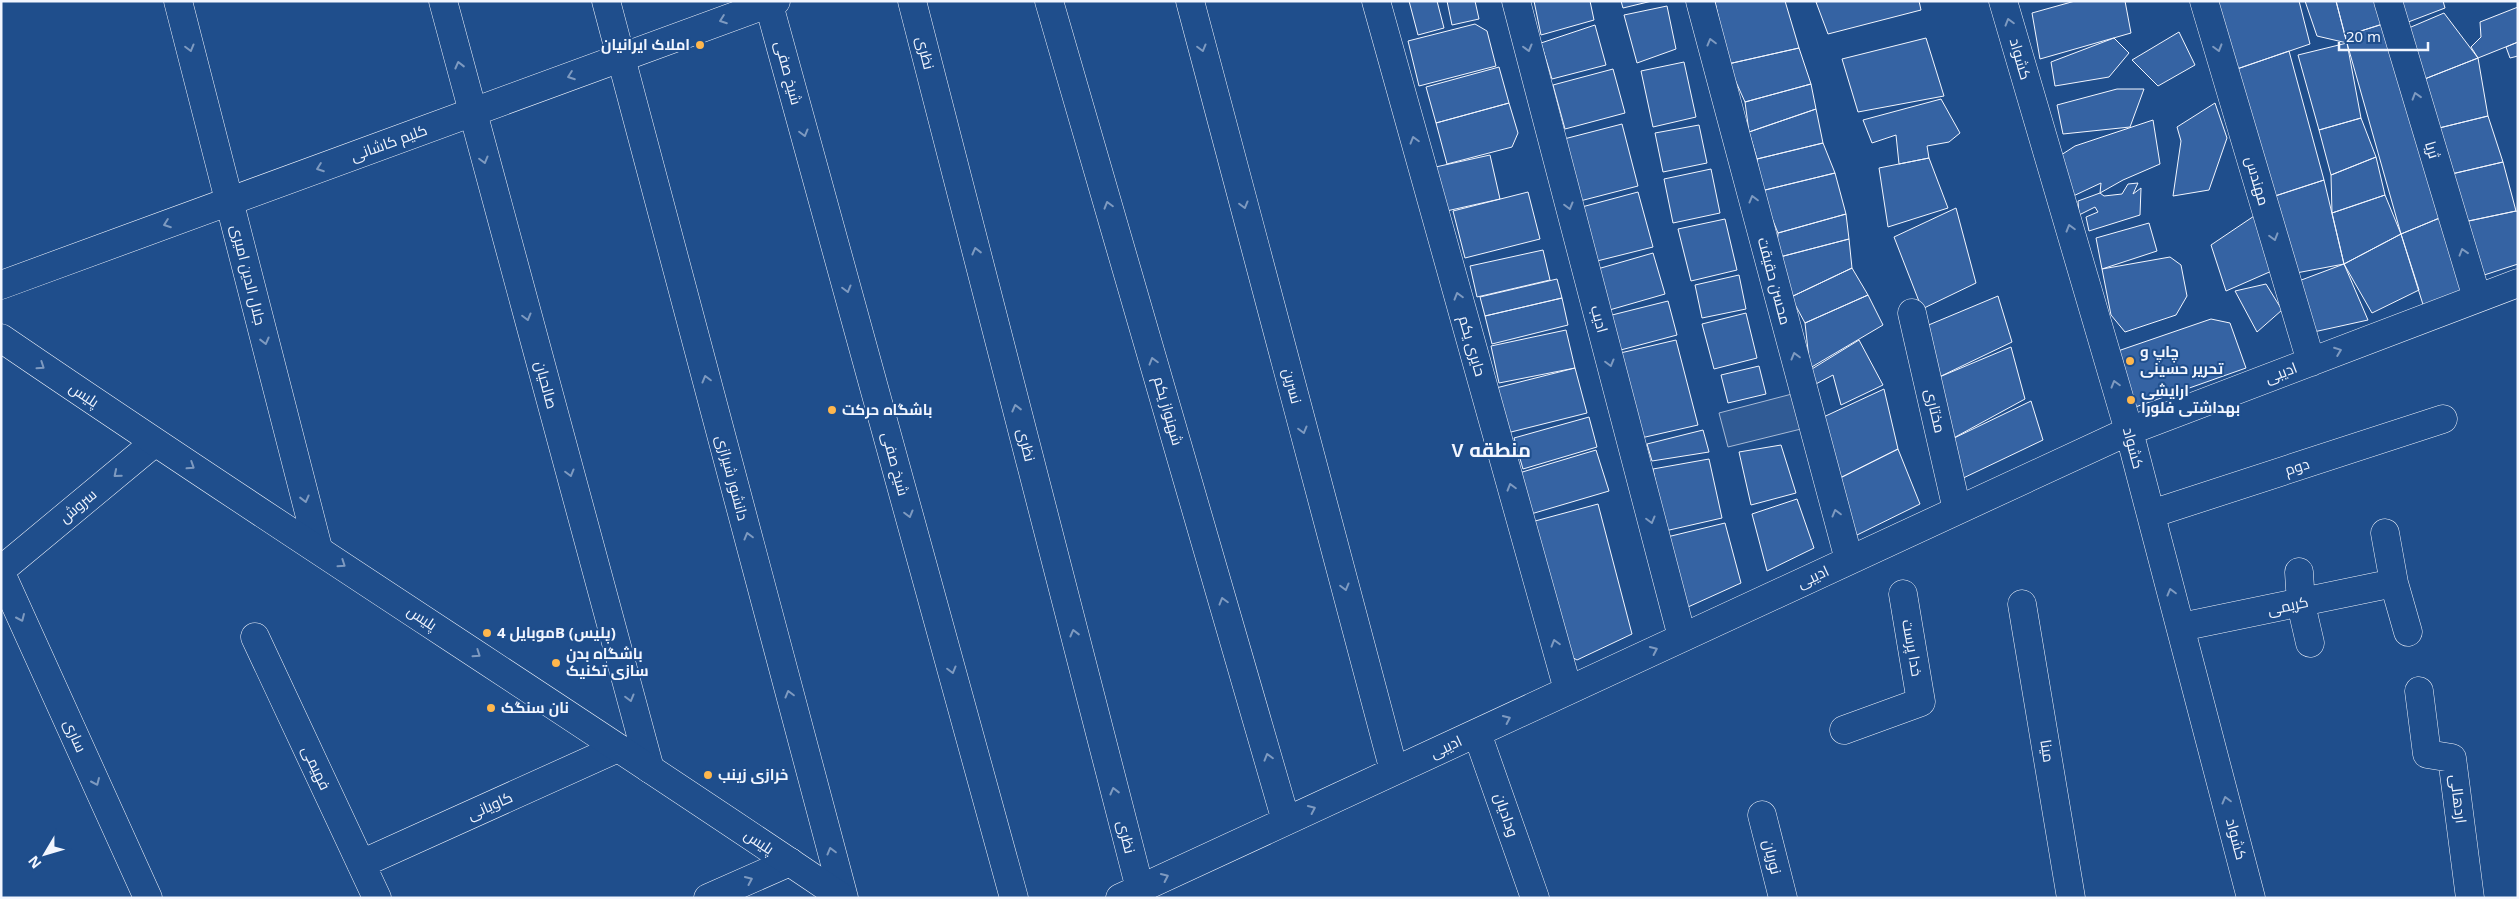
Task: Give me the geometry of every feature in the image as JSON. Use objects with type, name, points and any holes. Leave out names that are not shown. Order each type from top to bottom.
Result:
[{"type":"street","name":"جلال الدین امیری","points":[[178,1],[318,548]]},
{"type":"street","name":"صالحیان","points":[[443,1],[650,769]]},
{"type":"street","name":"دانشور شیرازی","points":[[606,1],[843,898]]},
{"type":"street","name":"نظری","points":[[912,1],[1130,893]]},
{"type":"street","name":"شهنواز یکم","points":[[1050,1],[1286,821]]},
{"type":"street","name":"نسرین","points":[[1190,1],[1394,771]]},
{"type":"street","name":"حایری یکم","points":[[1376,1],[1568,690]]},
{"type":"street","name":"ادیب","points":[[1516,1],[1682,638]]},
{"type":"street","name":"محسن حقیقت","points":[[1700,1],[1849,560]]},
{"type":"street","name":"کشواد","points":[[2002,1],[2129,431],[2252,898]]},
{"type":"street","name":"مهندس","points":[[2204,1],[2311,362]]},
{"type":"street","name":"ثریا","points":[[2388,1],[2477,298]]},
{"type":"street","name":"کلیم کاشانی","points":[[1,284],[771,2]]},
{"type":"street","name":"شیخ صفی","points":[[771,2],[1014,898]]},
{"type":"street","name":"ادیبی","points":[[1130,893],[2129,431],[2518,283]]},
{"type":"street","name":"مختاری","points":[[1912,313],[1957,510]]},
{"type":"street","name":"پلیس","points":[[1,338],[154,443],[318,548],[843,898]]},
{"type":"street","name":"دوم","points":[[2151,514],[2443,419]]},
{"type":"street","name":"سروش","points":[[1,572],[154,443]]},
{"type":"street","points":[[2385,533],[2394,583],[2408,632]]},
{"type":"street","name":"ساری","points":[[1,572],[148,898]]},
{"type":"street","points":[[2299,572],[2301,604],[2310,643]]},
{"type":"street","name":"کریمی","points":[[2181,627],[2301,604],[2394,583]]},
{"type":"street","name":"خدا پرست","points":[[1844,730],[1921,702],[1903,594]]},
{"type":"street","name":"مینا","points":[[2022,604],[2071,898]]},
{"type":"street","name":"فهیمی","points":[[255,638],[377,898]]},
{"type":"street","name":"اردهالی","points":[[2420,691],[2427,754],[2452,758],[2470,898]]},
{"type":"street","name":"ودادیان","points":[[1476,733],[1535,898]]},
{"type":"street","name":"کاویانی","points":[[361,864],[618,748]]},
{"type":"street","name":"نوریان","points":[[1762,816],[1783,898]]},
{"type":"street","points":[[708,898],[790,862]]},
{"type":"shaded area","points":[[1792,394],[1801,429],[1728,447],[1719,413]]},
{"type":"building","points":[[1409,1],[1437,1],[1444,28],[1418,35]]},
{"type":"building","points":[[1447,1],[1475,1],[1479,19],[1452,25]]},
{"type":"building","points":[[1534,1],[1590,1],[1594,20],[1541,35]]},
{"type":"building","points":[[1621,1],[1652,1],[1623,8]]},
{"type":"building","points":[[1715,1],[1785,1],[1799,48],[1728,64]]},
{"type":"building","points":[[1919,1],[1921,10],[1828,34],[1816,2]]},
{"type":"building","points":[[2075,1],[2125,1],[2131,33],[2040,59],[2032,13]]},
{"type":"building","points":[[2215,1],[2299,1],[2310,44],[2234,70]]},
{"type":"building","points":[[2305,1],[2336,1],[2347,43],[2317,36]]},
{"type":"building","points":[[2336,1],[2379,1],[2386,23],[2345,36]]},
{"type":"building","points":[[2395,1],[2443,1],[2445,8],[2403,24]]},
{"type":"building","points":[[1667,6],[1676,49],[1637,63],[1624,15]]},
{"type":"building","points":[[2518,7],[2518,42],[2478,58],[2471,47],[2481,37],[2480,22]]},
{"type":"building","points":[[2444,13],[2478,58],[2417,82],[2404,30]]},
{"type":"building","points":[[2386,23],[2442,217],[2401,234],[2345,36]]},
{"type":"building","points":[[1475,24],[1487,31],[1496,66],[1419,86],[1408,41]]},
{"type":"building","points":[[1595,25],[1606,65],[1552,79],[1541,43]]},
{"type":"building","points":[[2179,32],[2195,65],[2158,86],[2132,60]]},
{"type":"building","points":[[1926,38],[1944,96],[1858,112],[1842,59]]},
{"type":"building","points":[[2114,38],[2129,53],[2109,77],[2055,86],[2051,62]]},
{"type":"building","points":[[2518,42],[2518,56],[2510,58],[2506,47]]},
{"type":"building","points":[[2347,43],[2361,118],[2319,130],[2298,55]]},
{"type":"building","points":[[1799,48],[1811,84],[1745,102],[1728,64]]},
{"type":"building","points":[[2289,51],[2324,180],[2269,198],[2234,70]]},
{"type":"building","points":[[2478,58],[2488,116],[2431,130],[2417,82]]},
{"type":"building","points":[[1684,62],[1696,117],[1653,127],[1641,71]]},
{"type":"building","points":[[1499,67],[1509,103],[1436,123],[1426,87]]},
{"type":"building","points":[[1613,69],[1625,113],[1565,129],[1553,85]]},
{"type":"building","points":[[1811,84],[1816,109],[1749,132],[1745,102]]},
{"type":"building","points":[[2117,89],[2144,89],[2130,127],[2063,134],[2057,105]]},
{"type":"building","points":[[1941,99],[1960,133],[1949,142],[1927,146],[1929,158],[1899,164],[1896,135],[1872,143],[1863,120]]},
{"type":"building","points":[[1509,103],[1518,133],[1512,147],[1447,164],[1436,123]]},
{"type":"building","points":[[2215,103],[2227,138],[2209,190],[2173,196],[2181,141],[2177,127]]},
{"type":"building","points":[[1816,109],[1823,143],[1757,159],[1749,132]]},
{"type":"building","points":[[2488,116],[2503,162],[2443,176],[2431,130]]},
{"type":"building","points":[[2361,118],[2376,157],[2331,175],[2319,130]]},
{"type":"building","points":[[2153,120],[2160,164],[2123,180],[2100,193],[2101,183],[2069,198],[2058,157],[2075,146]]},
{"type":"building","points":[[1622,124],[1638,186],[1580,201],[1564,139]]},
{"type":"building","points":[[1699,125],[1707,163],[1663,172],[1655,133]]},
{"type":"building","points":[[1823,143],[1835,173],[1761,191],[1757,159]]},
{"type":"building","points":[[1490,155],[1500,199],[1442,212],[1431,168]]},
{"type":"building","points":[[2376,157],[2385,195],[2332,213],[2331,175]]},
{"type":"building","points":[[1929,158],[1948,208],[1888,227],[1879,168]]},
{"type":"building","points":[[2503,162],[2516,211],[2459,223],[2443,176]]},
{"type":"building","points":[[1711,169],[1720,213],[1673,223],[1664,179]]},
{"type":"building","points":[[1835,173],[1846,214],[1778,233],[1761,191]]},
{"type":"building","points":[[2324,180],[2344,264],[2296,273],[2269,198]]},
{"type":"building","points":[[2138,183],[2133,194],[2141,188],[2140,215],[2089,231],[2086,217],[2098,212],[2095,207],[2079,215],[2078,201],[2100,193],[2104,196],[2122,194],[2128,184]]},
{"type":"building","points":[[1528,192],[1540,239],[1465,258],[1453,211]]},
{"type":"building","points":[[1638,192],[1653,247],[1593,262],[1578,208]]},
{"type":"building","points":[[2385,195],[2401,234],[2344,264],[2332,213]]},
{"type":"building","points":[[1956,208],[1976,283],[1922,309],[1894,237]]},
{"type":"building","points":[[2260,212],[2274,270],[2226,291],[2211,245]]},
{"type":"building","points":[[2518,212],[2518,264],[2475,278],[2459,223]]},
{"type":"building","points":[[1846,214],[1849,239],[1776,258],[1778,233]]},
{"type":"building","points":[[2442,217],[2468,297],[2425,311],[2401,234]]},
{"type":"building","points":[[1725,219],[1737,270],[1691,281],[1678,229]]},
{"type":"building","points":[[2149,223],[2157,251],[2102,269],[2096,238]]},
{"type":"building","points":[[2401,234],[2419,290],[2372,313],[2344,264]]},
{"type":"building","points":[[1849,239],[1852,268],[1791,297],[1776,258]]},
{"type":"building","points":[[1543,250],[1550,280],[1477,297],[1470,266]]},
{"type":"building","points":[[1653,253],[1665,294],[1606,311],[1594,270]]},
{"type":"building","points":[[2170,257],[2181,265],[2187,296],[2176,315],[2125,332],[2111,315],[2102,269]]},
{"type":"building","points":[[2344,264],[2368,320],[2309,333],[2296,282]]},
{"type":"building","points":[[1852,268],[1868,295],[1805,323],[1791,297]]},
{"type":"building","points":[[1739,275],[1746,309],[1702,318],[1695,285]]},
{"type":"building","points":[[1557,279],[1562,298],[1485,316],[1480,297]]},
{"type":"building","points":[[2266,284],[2282,310],[2257,332],[2235,291]]},
{"type":"building","points":[[1868,295],[1883,325],[1810,368],[1805,323]]},
{"type":"building","points":[[1998,296],[2012,342],[1937,378],[1919,329]]},
{"type":"building","points":[[1562,298],[1568,325],[1492,344],[1485,316]]},
{"type":"building","points":[[1668,301],[1677,335],[1617,351],[1608,316]]},
{"type":"building","points":[[1746,313],[1757,358],[1714,369],[1702,324]]},
{"type":"building","points":[[2211,319],[2230,323],[2246,368],[2127,410],[2112,353]]},
{"type":"building","points":[[1566,330],[1575,368],[1499,383],[1491,346]]},
{"type":"building","points":[[1676,340],[1698,425],[1641,438],[1616,354]]},
{"type":"building","points":[[1859,340],[1883,385],[1841,405],[1833,375],[1812,386],[1807,372]]},
{"type":"building","points":[[2011,347],[2025,399],[1948,441],[1937,378]]},
{"type":"building","points":[[1759,366],[1766,394],[1728,403],[1721,375]]},
{"type":"building","points":[[1575,368],[1587,413],[1507,433],[1496,388]]},
{"type":"building","points":[[1884,389],[1898,449],[1836,480],[1817,420]]},
{"type":"building","points":[[2031,401],[2043,440],[1957,481],[1948,441]]},
{"type":"building","points":[[1589,417],[1597,447],[1523,469],[1514,438]]},
{"type":"building","points":[[1703,430],[1709,452],[1652,461],[1647,444]]},
{"type":"building","points":[[1781,445],[1796,493],[1751,505],[1739,452]]},
{"type":"building","points":[[1898,449],[1920,504],[1855,536],[1836,480]]},
{"type":"building","points":[[1596,450],[1609,491],[1531,514],[1519,473]]},
{"type":"building","points":[[1709,459],[1722,518],[1665,531],[1653,469]]},
{"type":"building","points":[[1797,499],[1814,548],[1767,571],[1752,514]]},
{"type":"building","points":[[1598,504],[1632,634],[1577,660],[1561,651],[1524,524]]},
{"type":"building","points":[[1725,523],[1741,583],[1688,607],[1667,537]]},
{"type":"place","name":"املاک ایرانیان","points":[[700,45]]},
{"type":"place","name":"چاپ و تحریر حسینی","points":[[2130,361]]},
{"type":"place","name":"ارایشی بهداشتی فلورا","points":[[2131,400]]},
{"type":"place","name":"باشگاه حرکت","points":[[832,410]]},
{"type":"place","name":"موبایل 4B (پلیس)","points":[[487,633]]},
{"type":"place","name":"باشگاه بدن سازی تکنیک","points":[[556,663]]},
{"type":"place","name":"نان سنگک","points":[[491,708]]},
{"type":"place","name":"خرازی زینب","points":[[708,775]]},
{"type":"district","name":"منطقه ۷","points":[[1491,450]]}]
